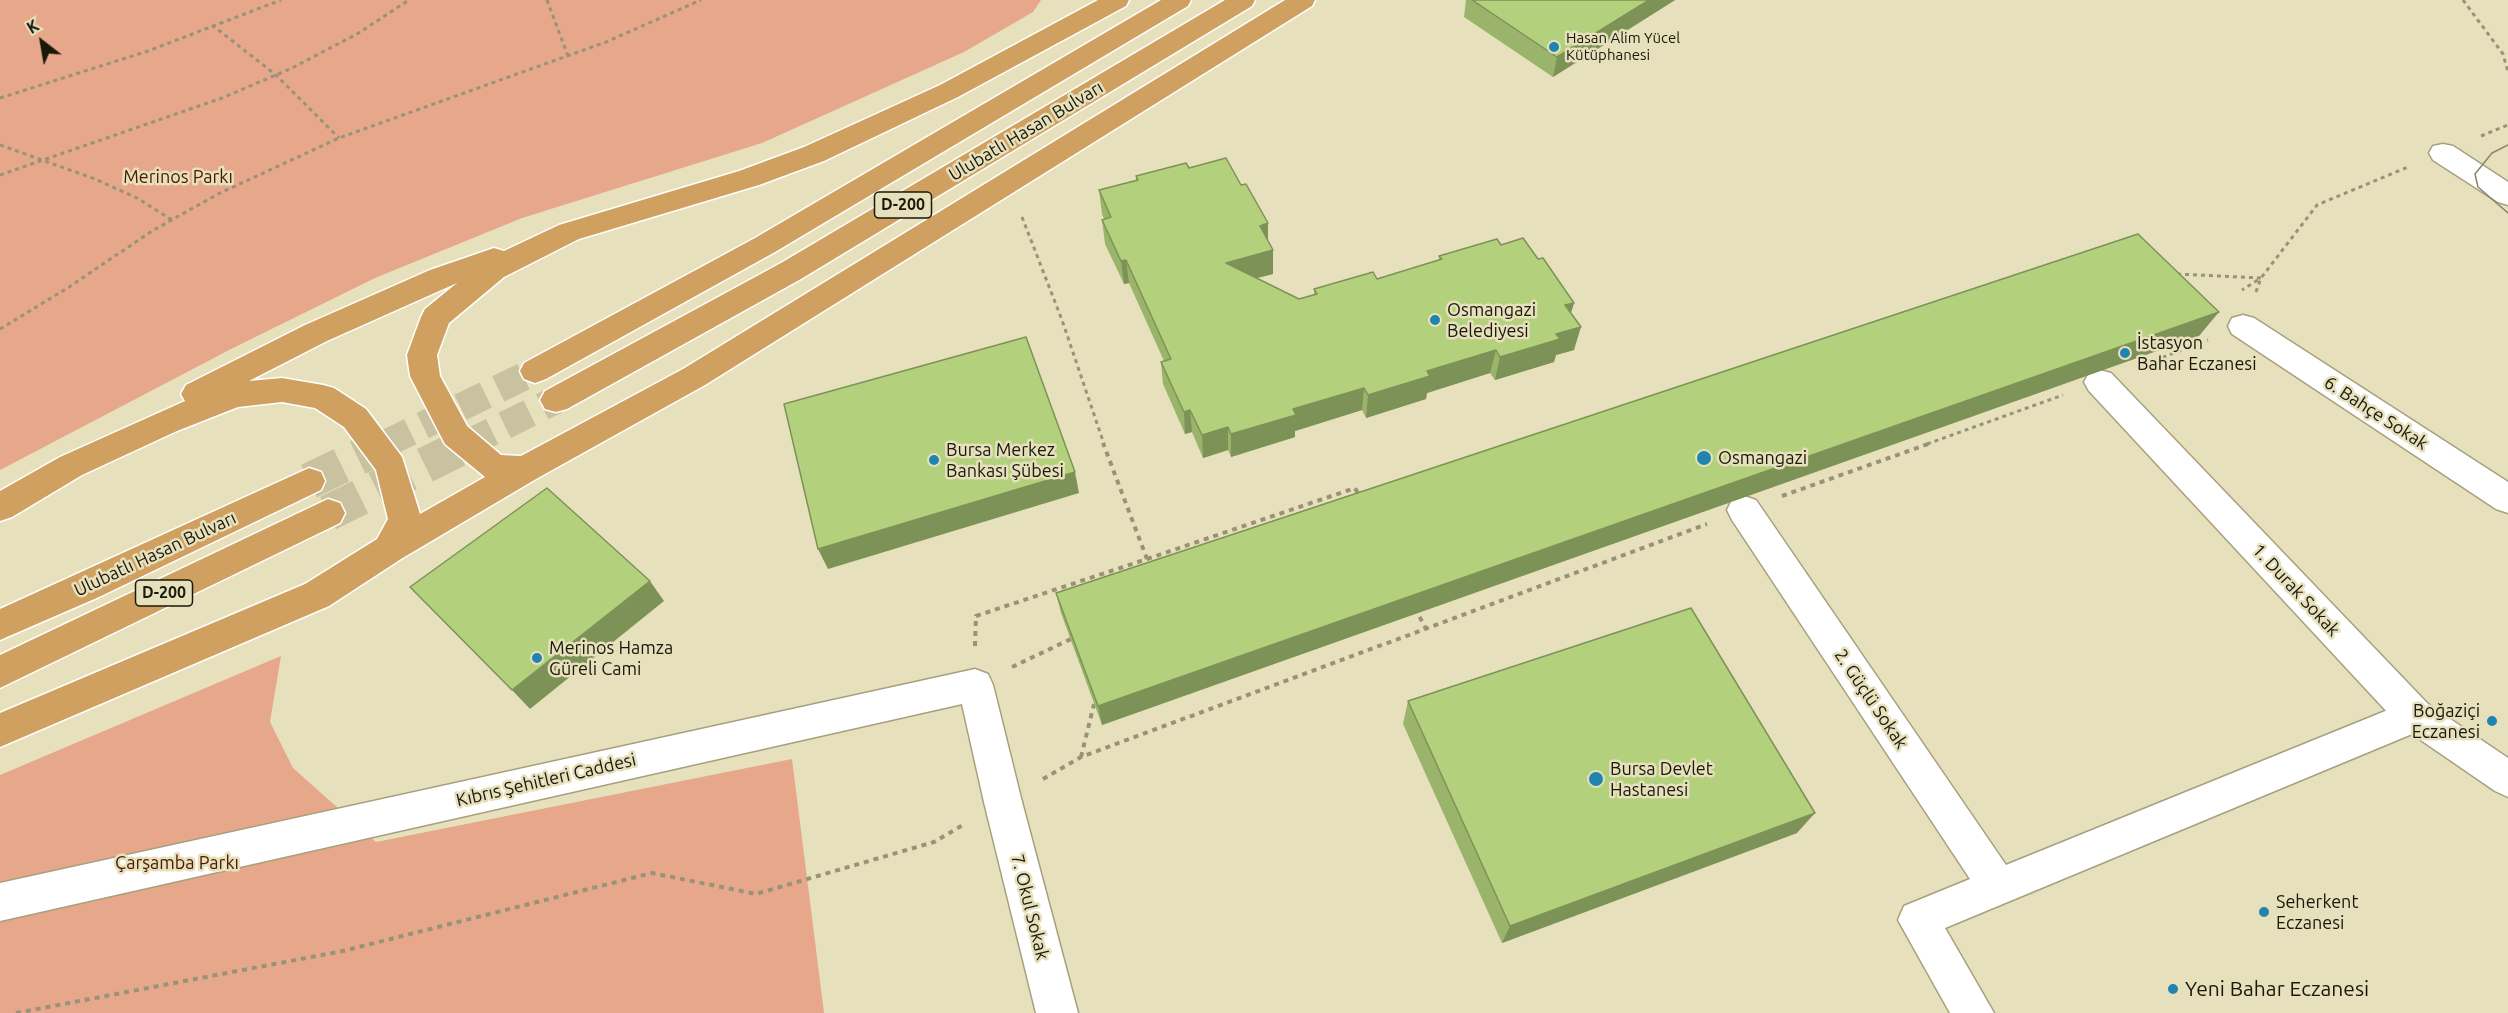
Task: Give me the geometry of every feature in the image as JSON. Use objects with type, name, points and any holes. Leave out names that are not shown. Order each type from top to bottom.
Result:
[{"type":"highway","points":[[0,507],[225,378],[316,333],[440,278],[569,232],[749,178],[814,154],[949,91],[1117,0]]},
{"type":"highway","name":"Ulubatlı Hasan Bulvarı","points":[[535,371],[765,244],[1179,0]]},
{"type":"highway","name":"Ulubatlı Hasan Bulvarı","points":[[556,400],[791,271],[1244,0]]},
{"type":"highway","points":[[0,730],[317,595],[389,549],[525,470],[694,377],[1303,0]]},
{"type":"highway","points":[[525,470],[493,467],[456,435],[425,376],[422,355],[436,317],[494,269],[569,232]]},
{"type":"highway","points":[[71,466],[166,422],[235,395],[282,390],[323,398],[355,418],[391,466],[405,520],[389,549]]},
{"type":"highway","name":"Ulubatlı Hasan Bulvarı","points":[[0,625],[87,587],[309,481]]},
{"type":"highway","name":"D-200","points":[[0,672],[328,513]]},
{"type":"street","points":[[2443,153],[2508,195]]},
{"type":"street","name":"6. Bahçe Sokak","points":[[2243,326],[2508,499]]},
{"type":"street","name":"1. Durak Sokak","points":[[2100,382],[2415,716],[2508,779]]},
{"type":"street","name":"2. Güçlü Sokak","points":[[1744,510],[1998,887]]},
{"type":"street","points":[[975,685],[1003,802]]},
{"type":"street","name":"Kıbrıs Şehitleri Caddesi","points":[[0,902],[975,685]]},
{"type":"street","points":[[1973,1013],[1918,920],[2415,716]]},
{"type":"street","name":"7. Okul Sokak","points":[[1003,802],[1057,1013]]},
{"type":"path","points":[[0,98],[148,51],[281,0]]},
{"type":"path","points":[[0,175],[222,98],[276,75],[357,34],[409,0]]},
{"type":"path","points":[[547,0],[568,56]]},
{"type":"path","points":[[0,329],[66,290],[172,220],[218,194],[339,138],[568,56],[701,0]]},
{"type":"path","points":[[2463,0],[2503,54],[2508,72]]},
{"type":"path","points":[[212,25],[276,75],[339,138]]},
{"type":"path","points":[[0,145],[95,179],[137,198],[172,220]]},
{"type":"path","points":[[1009,184],[1062,320],[1116,480],[1147,559]]},
{"type":"path","points":[[2170,274],[2261,278],[2234,296]]},
{"type":"path","points":[[1071,639],[975,685],[976,616],[1355,488],[1360,498]]},
{"type":"path","points":[[1410,599],[1426,629]]},
{"type":"path","points":[[1081,757],[1094,704]]},
{"type":"path","points":[[16,1013],[343,951],[652,873],[756,894],[934,842],[1003,802]]},
{"type":"green space","name":"Merinos Parkı","points":[[0,0],[1041,0],[1033,12],[964,52],[762,143],[522,218],[375,278],[231,349],[0,470]]},
{"type":"green space","name":"Çarşamba Parkı","points":[[281,656],[270,722],[293,768],[376,842],[792,759],[824,1013],[0,1013],[0,775]]},
{"type":"building","points":[[1472,0],[1649,0],[1557,57]]},
{"type":"building","name":"Osmangazi Belediyesi","points":[[1226,158],[1241,185],[1246,184],[1268,223],[1260,226],[1273,250],[1226,263],[1299,299],[1317,294],[1314,289],[1373,272],[1377,279],[1442,259],[1439,256],[1497,239],[1501,245],[1523,238],[1538,259],[1543,258],[1574,303],[1565,305],[1581,327],[1556,334],[1560,339],[1500,357],[1496,350],[1427,371],[1430,376],[1368,395],[1364,388],[1293,409],[1296,415],[1231,434],[1228,427],[1202,435],[1190,410],[1184,412],[1161,362],[1171,359],[1126,260],[1121,261],[1102,220],[1111,217],[1099,190],[1138,180],[1136,176],[1186,163],[1189,168]]},
{"type":"building","points":[[2138,234],[2219,312],[1098,706],[1056,593]]},
{"type":"building","name":"Bursa Merkez Bankası Şübesi","points":[[1026,337],[1075,472],[818,549],[784,404]]},
{"type":"building","name":"Merinos Hamza Güreli Cami","points":[[547,488],[650,581],[512,690],[410,587]]},
{"type":"building","name":"Bursa Devlet Hastanesi","points":[[1691,608],[1815,813],[1510,926],[1408,701]]},
{"type":"tunnel","points":[[385,444],[535,371]]},
{"type":"tunnel","points":[[467,444],[556,400]]},
{"type":"tunnel","points":[[309,481],[388,443]]},
{"type":"tunnel","points":[[328,513],[470,443]]},
{"type":"tram line","points":[[2508,145],[2492,153],[2475,174],[2478,187],[2508,213]]},
{"type":"place","name":"Hasan Alim Yücel Kütüphanesi","points":[[1554,47]]},
{"type":"place","name":"Osmangazi Belediyesi","points":[[1435,320]]},
{"type":"place","name":"İstasyon Bahar Eczanesi","points":[[2125,353]]},
{"type":"place","name":"Osmangazi","points":[[1704,458]]},
{"type":"place","name":"Bursa Merkez Bankası Şübesi","points":[[934,460]]},
{"type":"place","name":"Merinos Hamza Güreli Cami","points":[[537,658]]},
{"type":"place","name":"Boğaziçi Eczanesi","points":[[2492,721]]},
{"type":"place","name":"Bursa Devlet Hastanesi","points":[[1596,779]]},
{"type":"place","name":"Seherkent Eczanesi","points":[[2264,912]]},
{"type":"place","name":"Yeni Bahar Eczanesi","points":[[2173,989]]}]
